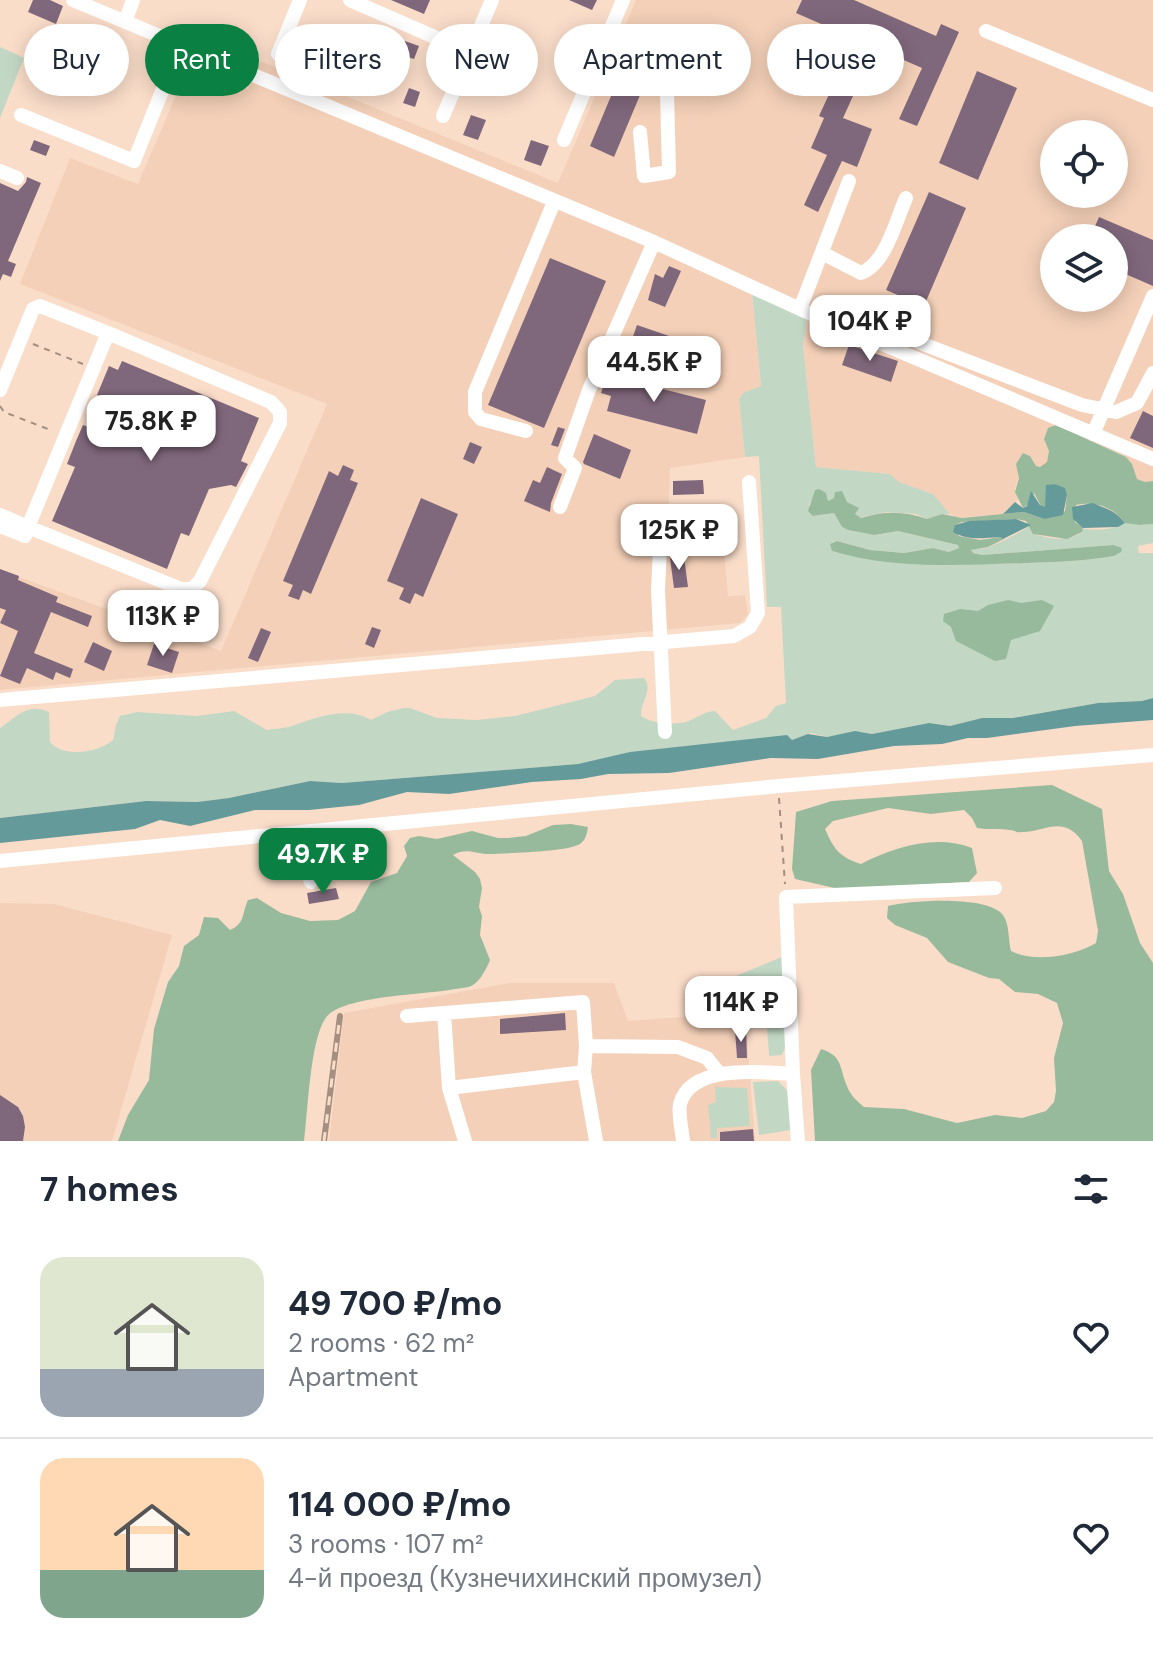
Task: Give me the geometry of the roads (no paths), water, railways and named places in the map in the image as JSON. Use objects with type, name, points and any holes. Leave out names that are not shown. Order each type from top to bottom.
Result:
[{"type":"street","points":[[73,0],[145,30]]},
{"type":"street","points":[[125,22],[133,0]]},
{"type":"street","points":[[290,24],[300,0]]},
{"type":"street","points":[[350,0],[426,33]]},
{"type":"street","points":[[482,24],[492,0]]},
{"type":"street","points":[[564,140],[623,0]]},
{"type":"street","points":[[986,31],[1153,100]]},
{"type":"street","points":[[259,77],[654,242],[800,309],[1153,459]]},
{"type":"street","points":[[21,115],[134,161],[160,96]]},
{"type":"street","points":[[443,116],[452,96]]},
{"type":"street","points":[[640,132],[644,176],[669,172],[667,96]]},
{"type":"street","points":[[0,171],[17,178]]},
{"type":"street","points":[[800,309],[849,181]]},
{"type":"street","points":[[822,253],[861,273],[868,270],[880,257],[906,198]]},
{"type":"street","points":[[526,431],[481,419],[475,412],[475,392],[554,202]]},
{"type":"street","points":[[560,507],[575,468],[565,458],[584,404],[654,242]]},
{"type":"street","points":[[1093,434],[1153,296]]},
{"type":"street","points":[[0,390],[33,309],[40,306],[271,402],[280,412],[280,423],[200,581],[192,589],[181,589],[0,515]]},
{"type":"street","points":[[828,321],[840,319],[871,324],[1082,405],[1116,412],[1149,394],[1153,373]]},
{"type":"street","points":[[28,527],[108,333]]},
{"type":"street","points":[[0,700],[734,636],[750,627],[758,613],[749,482]]},
{"type":"street","points":[[0,526],[73,554],[98,555]]},
{"type":"street","points":[[660,547],[658,591],[665,732]]},
{"type":"street","points":[[0,861],[779,786],[1153,755]]},
{"type":"street","points":[[282,834],[307,869],[311,882]]},
{"type":"street","points":[[798,1141],[786,897],[995,888]]},
{"type":"street","points":[[407,1016],[583,1002],[584,1072],[596,1141]]},
{"type":"street","points":[[444,1013],[449,1088],[465,1141]]},
{"type":"street","points":[[586,1046],[678,1047],[707,1058],[719,1073]]},
{"type":"street","points":[[683,1141],[680,1104],[691,1087],[719,1073],[750,1070],[793,1074]]},
{"type":"street","points":[[449,1088],[584,1072]]},
{"type":"water","points":[[1046,485],[1065,488],[1067,495],[1063,515],[1044,519],[1024,512],[1003,514],[1015,502],[1023,508],[1027,506],[1031,491],[1040,505],[1045,507]]},
{"type":"water","points":[[1093,503],[1115,513],[1125,523],[1118,527],[1083,528],[1073,519],[1072,507]]},
{"type":"water","points":[[1016,519],[1031,525],[1003,539],[970,538],[953,532],[955,525],[969,521]]},
{"type":"water","points":[[1153,698],[1153,720],[968,738],[942,744],[894,746],[818,759],[771,758],[669,773],[608,774],[449,794],[407,792],[359,805],[309,810],[255,810],[190,826],[160,820],[135,829],[0,843],[0,818],[146,801],[197,802],[310,781],[342,783],[578,764],[630,752],[787,735],[792,740],[808,734],[827,737],[855,731],[872,734],[929,723],[950,726],[982,718],[1013,718],[1098,703]]},
{"type":"railway","points":[[324,1141],[340,1016]]}]
